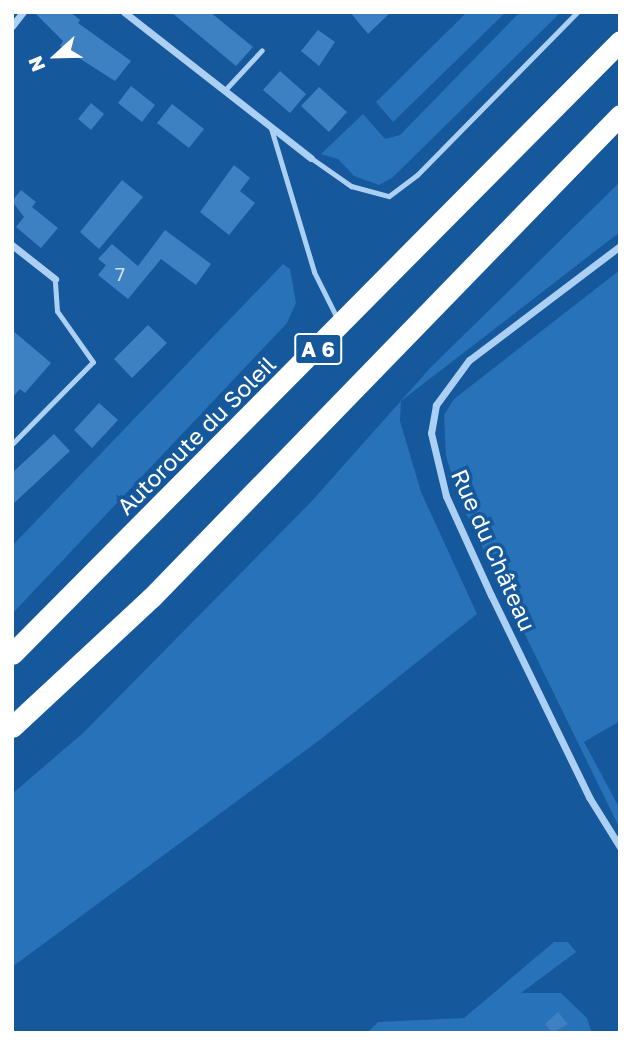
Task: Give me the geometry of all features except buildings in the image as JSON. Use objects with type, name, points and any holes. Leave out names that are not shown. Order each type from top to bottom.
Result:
[{"type":"highway","name":"Autoroute du Soleil","points":[[12,654],[341,326],[620,41]]},
{"type":"highway","name":"A 6","points":[[12,727],[151,598],[620,115]]},
{"type":"street","points":[[12,26],[23,12]]},
{"type":"street","points":[[124,12],[311,158]]},
{"type":"street","points":[[12,245],[55,279]]},
{"type":"street","name":"Rue du Château","points":[[620,246],[469,360],[436,405],[431,433],[446,496],[491,595],[589,797],[620,847]]},
{"type":"lane","points":[[311,158],[351,186],[389,196],[417,175],[577,12]]},
{"type":"lane","points":[[225,90],[262,50]]},
{"type":"lane","points":[[270,125],[314,272],[341,326]]},
{"type":"lane","points":[[12,444],[93,362],[57,311],[55,279]]},
{"type":"shaded area","points":[[467,12],[506,12],[393,122],[376,102]]},
{"type":"shaded area","points":[[520,12],[561,12],[392,178],[379,185],[354,176],[338,159],[321,154],[363,114],[385,139],[400,135]]},
{"type":"shaded area","points":[[620,182],[620,232],[401,401],[400,421],[421,492],[477,614],[321,739],[12,967],[12,794],[83,733],[311,502],[431,367]]},
{"type":"shaded area","points":[[283,264],[290,269],[296,303],[287,323],[12,614],[12,546]]},
{"type":"shaded area","points":[[620,270],[620,721],[584,742],[620,809],[620,829],[459,499],[446,456],[444,415],[454,399]]},
{"type":"shaded area","points":[[554,942],[568,942],[576,952],[521,993],[561,993],[587,1018],[592,1033],[367,1033],[378,1022],[464,1018]]}]
